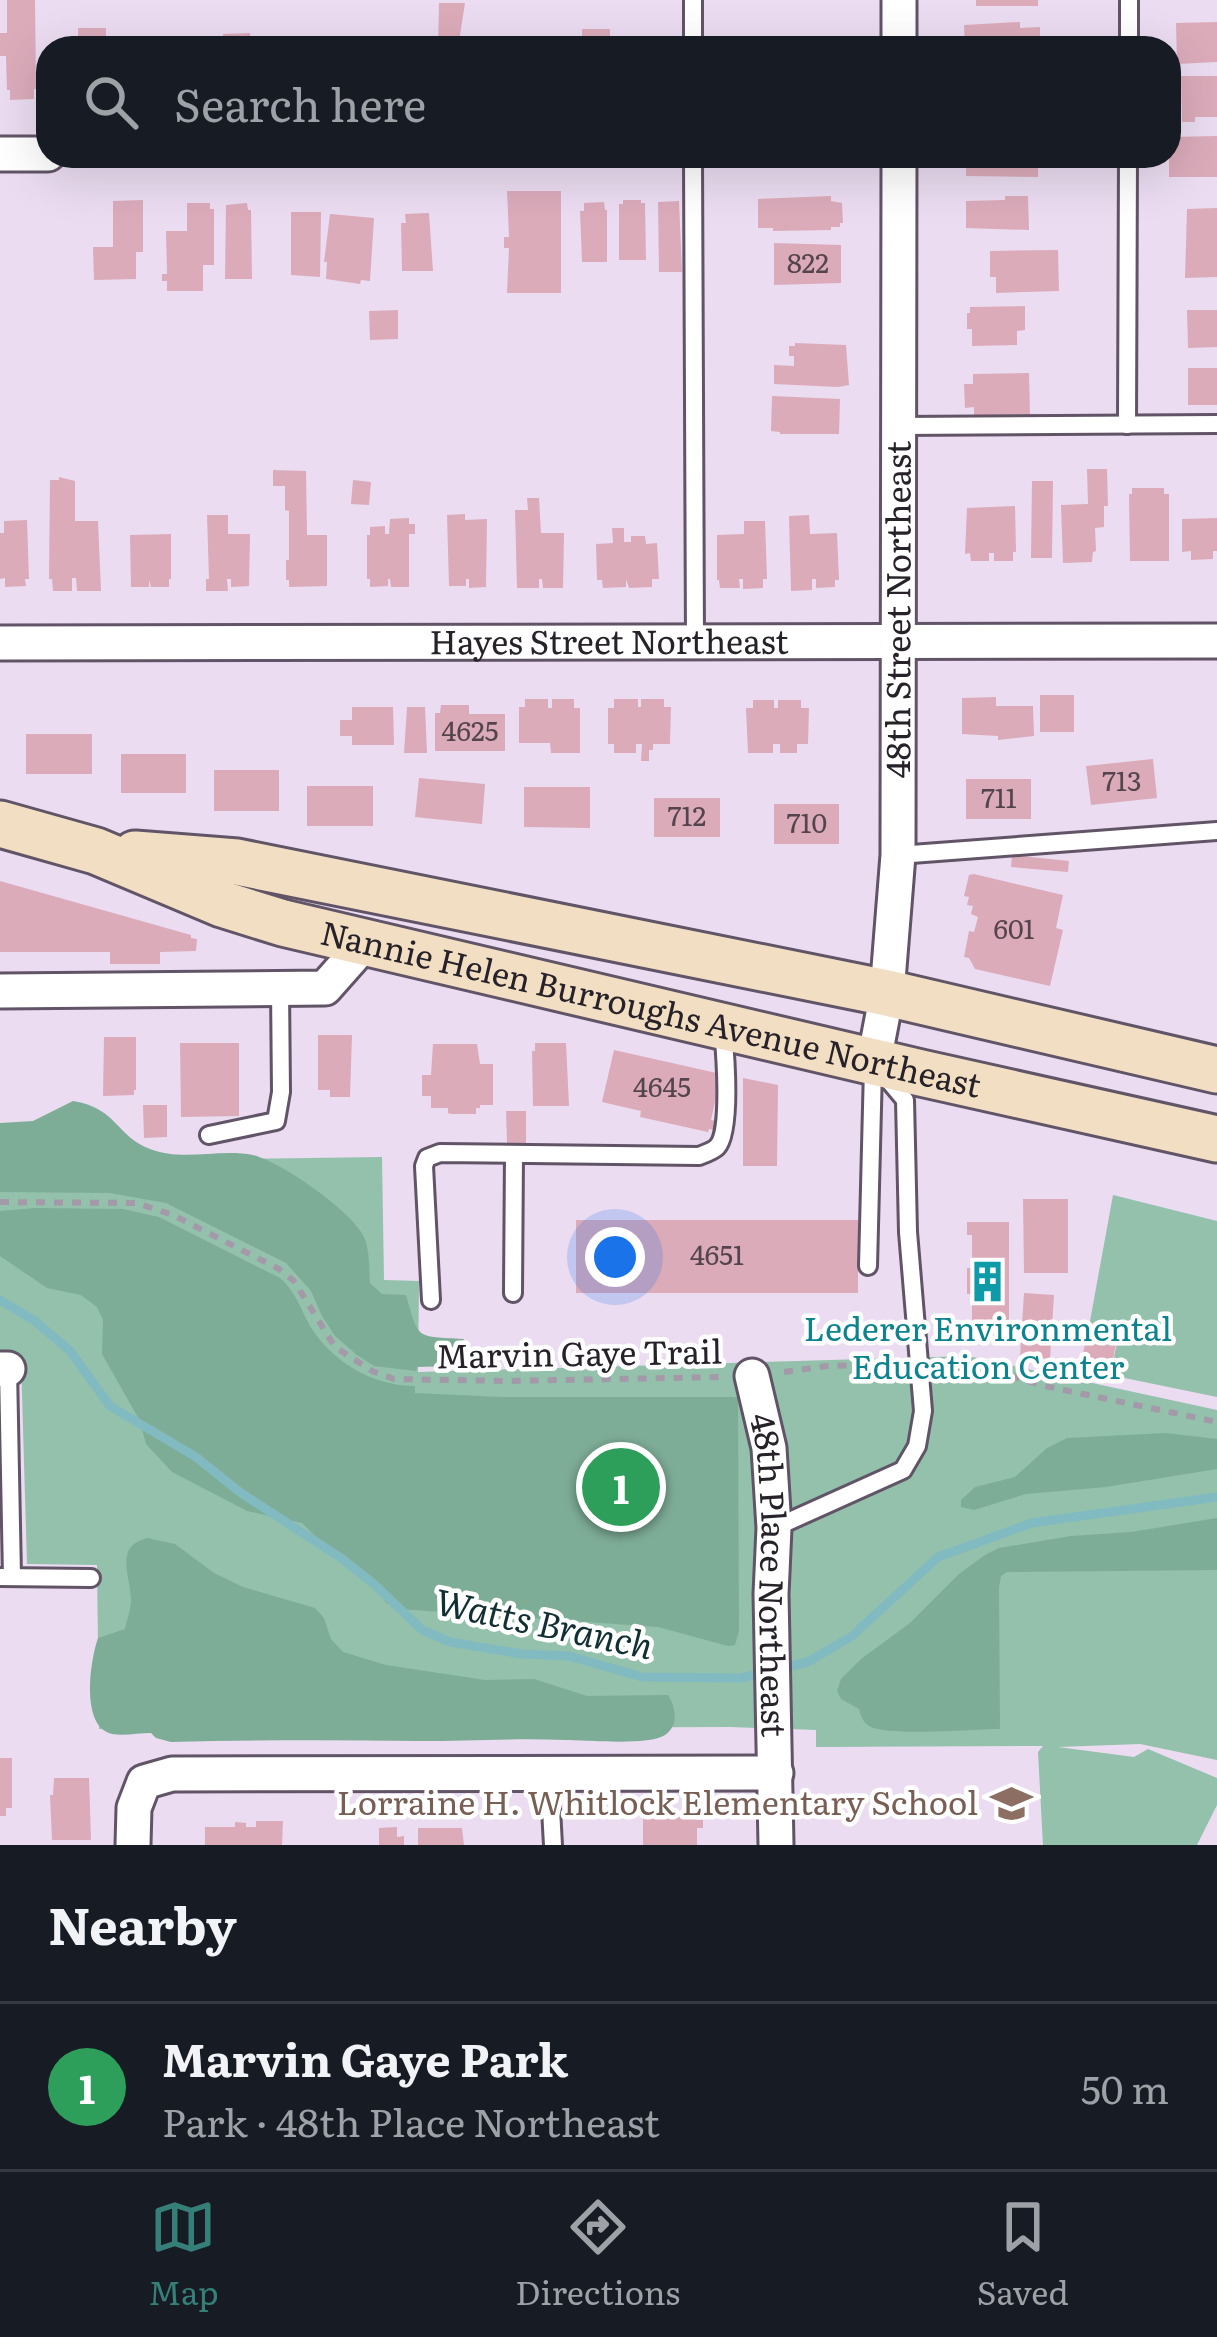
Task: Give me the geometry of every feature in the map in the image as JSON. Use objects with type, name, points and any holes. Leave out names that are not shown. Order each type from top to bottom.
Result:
[{"type":"main road","name":"Nannie Helen Burroughs Avenue Northeast","points":[[0,824],[96,851],[248,913],[364,944],[1217,1139]]},
{"type":"main road","name":"Nannie Helen Burroughs Avenue Northeast","points":[[96,851],[237,862],[887,993],[1217,1070]]},
{"type":"street","points":[[899,0],[899,36]]},
{"type":"street","points":[[0,154],[36,154]]},
{"type":"street","name":"48th Street Northeast","points":[[874,1060],[887,993],[898,855],[899,168]]},
{"type":"street","name":"Hayes Street Northeast","points":[[0,644],[1217,640]]},
{"type":"street","points":[[0,991],[325,988],[364,944]]},
{"type":"street","name":"48th Place Northeast","points":[[752,1376],[769,1448],[774,1528],[776,1845]]},
{"type":"street","points":[[133,1845],[134,1808],[144,1782],[172,1774],[776,1773]]},
{"type":"lane","points":[[693,0],[693,36]]},
{"type":"lane","points":[[1129,0],[1129,36]]},
{"type":"lane","points":[[693,168],[695,642]]},
{"type":"lane","points":[[1127,425],[1128,168]]},
{"type":"lane","points":[[898,426],[1217,424]]},
{"type":"lane","points":[[898,855],[1217,831]]},
{"type":"lane","points":[[209,1135],[275,1121],[281,1092],[280,988]]},
{"type":"lane","points":[[431,1300],[427,1158],[440,1153],[699,1156],[714,1150],[721,1143],[727,1086],[723,1027]]},
{"type":"lane","points":[[868,1266],[874,1060]]},
{"type":"lane","points":[[774,1528],[903,1470],[917,1446],[923,1411],[908,1232],[904,1100],[874,1060]]},
{"type":"lane","points":[[513,1293],[514,1154]]},
{"type":"lane","points":[[4,1369],[6,1577],[91,1578]]},
{"type":"lane","points":[[549,1773],[553,1845]]},
{"type":"path","name":"Marvin Gaye Trail","points":[[0,1202],[136,1203],[173,1215],[279,1269],[294,1282],[335,1347],[372,1371],[394,1378],[508,1381],[752,1376],[827,1366],[920,1364],[991,1370],[1217,1423]]},
{"type":"green space","points":[[73,1101],[99,1110],[150,1149],[253,1155],[314,1189],[346,1214],[364,1237],[370,1283],[382,1294],[406,1295],[422,1333],[464,1339],[453,1366],[417,1367],[416,1371],[374,1366],[335,1336],[311,1291],[286,1263],[166,1203],[110,1193],[0,1192],[0,1123],[33,1121]]},
{"type":"green space","points":[[382,1157],[384,1280],[419,1281],[418,1372],[968,1356],[1217,1410],[1217,1760],[1140,1744],[1058,1747],[1134,1757],[1148,1749],[1217,1778],[1217,1805],[1197,1845],[1043,1845],[1038,1752],[1043,1746],[816,1747],[816,1730],[731,1727],[99,1729],[97,1565],[27,1564],[21,1361],[0,1359],[0,1162]]},
{"type":"green space","points":[[1113,1195],[1217,1221],[1217,1397],[1110,1375],[1118,1339],[1088,1332]]},
{"type":"green space","points":[[123,1209],[159,1217],[280,1278],[330,1351],[369,1377],[415,1386],[415,1393],[738,1397],[739,1631],[735,1645],[658,1627],[400,1609],[386,1603],[368,1576],[329,1550],[302,1523],[247,1511],[172,1472],[146,1444],[140,1421],[102,1354],[103,1320],[97,1307],[81,1295],[47,1288],[0,1256],[0,1211]]},
{"type":"green space","points":[[1166,1433],[1217,1439],[1217,1469],[1026,1494],[974,1510],[961,1507],[961,1500],[975,1487],[1015,1477],[1047,1448],[1067,1438]]},
{"type":"green space","points":[[1217,1518],[1217,1570],[1007,1572],[1001,1576],[1000,1729],[879,1729],[867,1724],[859,1709],[841,1699],[837,1691],[841,1679],[861,1659],[910,1623],[959,1574],[999,1548]]},
{"type":"green space","points":[[147,1538],[175,1544],[214,1573],[243,1587],[315,1608],[343,1652],[386,1665],[485,1680],[534,1679],[587,1696],[668,1695],[674,1721],[657,1738],[616,1742],[171,1742],[151,1733],[112,1734],[102,1729],[91,1707],[92,1662],[98,1638],[125,1629],[131,1599],[127,1555]]},
{"type":"building","points":[[7,0],[35,0],[34,99],[10,100],[7,90],[0,33],[7,33]]},
{"type":"building","points":[[976,0],[1038,0],[1038,6],[976,6]]},
{"type":"building","points":[[439,3],[465,3],[460,36],[438,36]]},
{"type":"building","points":[[1020,22],[1020,28],[1040,27],[1040,36],[964,36],[964,25]]},
{"type":"building","points":[[1217,22],[1217,62],[1181,64],[1176,23]]},
{"type":"building","points":[[78,28],[106,28],[106,36],[78,36]]},
{"type":"building","points":[[582,29],[610,29],[610,36],[582,36]]},
{"type":"building","points":[[1181,76],[1217,76],[1217,117],[1182,122]]},
{"type":"building","points":[[1217,136],[1217,177],[1169,177],[1169,168],[1181,168],[1181,137]]},
{"type":"building","points":[[966,168],[1038,168],[1038,177],[966,176]]},
{"type":"building","points":[[507,191],[561,191],[561,293],[507,293]]},
{"type":"building","points":[[831,196],[831,201],[842,203],[840,227],[758,228],[758,199]]},
{"type":"building","points":[[1005,196],[1028,196],[1029,230],[966,228],[966,201],[1005,200]]},
{"type":"building","points":[[143,200],[143,252],[136,252],[136,279],[94,280],[93,247],[113,247],[113,201]]},
{"type":"building","points":[[623,200],[645,203],[646,260],[619,260],[619,204]]},
{"type":"building","points":[[679,201],[682,272],[659,272],[658,202]]},
{"type":"building","points":[[604,202],[607,262],[582,262],[580,211],[584,203]]},
{"type":"building","points":[[187,203],[210,203],[214,209],[214,265],[203,265],[203,291],[167,291],[167,281],[162,281],[162,274],[167,274],[166,231],[187,231]]},
{"type":"building","points":[[247,203],[252,279],[225,279],[226,205]]},
{"type":"building","points":[[1217,208],[1217,277],[1185,278],[1187,209]]},
{"type":"building","points":[[291,212],[321,212],[320,277],[291,275]]},
{"type":"building","points":[[429,213],[433,271],[402,271],[405,214]]},
{"type":"building","points":[[330,214],[374,218],[370,281],[326,279]]},
{"type":"building","points":[[774,243],[841,245],[841,283],[774,285]]},
{"type":"building","points":[[1058,250],[1059,291],[996,293],[996,277],[990,277],[990,251]]},
{"type":"building","points":[[1025,306],[1025,330],[1017,331],[1017,345],[972,346],[972,329],[967,329],[970,307]]},
{"type":"building","points":[[398,310],[398,339],[370,340],[369,311]]},
{"type":"building","points":[[1187,310],[1217,310],[1217,347],[1188,348]]},
{"type":"building","points":[[846,345],[849,385],[774,384],[774,365],[794,366],[789,346]]},
{"type":"building","points":[[1188,368],[1217,368],[1217,405],[1188,405]]},
{"type":"building","points":[[1029,373],[1030,415],[974,416],[974,407],[965,408],[964,384],[973,384],[973,374]]},
{"type":"building","points":[[772,396],[840,399],[839,434],[771,431]]},
{"type":"building","points":[[1087,469],[1107,469],[1104,527],[1095,528],[1092,562],[1063,563],[1061,505],[1088,504]]},
{"type":"building","points":[[273,470],[306,471],[307,535],[327,535],[327,586],[289,587],[289,511],[285,510],[285,486],[273,486]]},
{"type":"building","points":[[50,480],[75,481],[75,521],[98,521],[101,591],[77,591],[76,578],[72,578],[72,591],[53,591],[49,579]]},
{"type":"building","points":[[353,480],[371,482],[369,505],[351,504]]},
{"type":"building","points":[[1032,481],[1053,481],[1052,558],[1031,558]]},
{"type":"building","points":[[1132,488],[1164,488],[1164,494],[1169,494],[1169,561],[1130,561]]},
{"type":"building","points":[[527,498],[539,498],[541,533],[564,533],[563,588],[543,588],[539,579],[539,588],[517,588],[515,510],[528,510]]},
{"type":"building","points":[[1015,506],[1013,561],[994,561],[994,553],[989,553],[989,561],[971,561],[970,553],[965,554],[967,508]]},
{"type":"building","points":[[465,514],[465,520],[487,519],[486,587],[469,588],[469,579],[466,586],[449,586],[447,515]]},
{"type":"building","points":[[207,515],[228,515],[228,534],[250,534],[249,586],[231,587],[227,579],[228,591],[206,591]]},
{"type":"building","points":[[809,515],[810,534],[837,533],[839,580],[835,587],[816,588],[816,579],[812,579],[812,590],[791,591],[789,516]]},
{"type":"building","points":[[409,518],[415,534],[409,534],[409,587],[391,587],[388,579],[388,586],[370,587],[370,527],[385,526],[389,534],[390,519]]},
{"type":"building","points":[[1217,518],[1213,559],[1191,560],[1191,551],[1182,552],[1182,519]]},
{"type":"building","points":[[27,520],[29,579],[25,579],[26,586],[5,587],[5,578],[0,579],[0,533],[4,533],[4,521]]},
{"type":"building","points":[[744,521],[765,521],[767,579],[763,579],[763,588],[743,589],[743,579],[739,579],[740,588],[720,588],[717,535],[744,534]]},
{"type":"building","points":[[612,528],[624,528],[624,542],[631,542],[631,536],[645,536],[646,544],[657,543],[659,579],[652,579],[652,587],[629,588],[626,579],[626,587],[603,588],[602,580],[597,580],[596,544],[613,543]]},
{"type":"building","points":[[171,534],[169,587],[151,587],[149,580],[149,587],[131,587],[130,535]]},
{"type":"building","points":[[1040,695],[1074,695],[1074,732],[1040,732]]},
{"type":"building","points":[[996,697],[996,706],[1033,706],[1034,736],[998,740],[998,736],[962,734],[962,698]]},
{"type":"building","points":[[525,699],[548,699],[548,708],[552,708],[552,699],[574,699],[574,708],[580,708],[580,753],[551,753],[550,743],[519,743],[519,707],[525,707]]},
{"type":"building","points":[[614,699],[638,699],[641,707],[641,699],[664,699],[664,707],[671,707],[670,744],[653,744],[649,761],[641,761],[642,744],[636,744],[636,753],[614,753],[614,744],[608,744],[608,708],[614,708]]},
{"type":"building","points":[[753,700],[774,700],[778,708],[778,700],[801,700],[801,708],[809,708],[808,744],[797,744],[797,753],[780,753],[780,744],[773,744],[773,753],[748,753],[746,708],[753,708]]},
{"type":"building","points":[[441,705],[469,705],[469,714],[505,714],[505,751],[435,751],[435,713],[440,713]]},
{"type":"building","points":[[352,707],[393,707],[394,745],[352,745],[352,736],[340,736],[340,720],[352,720]]},
{"type":"building","points":[[407,707],[425,707],[427,753],[404,753]]},
{"type":"building","points":[[26,734],[92,734],[92,774],[26,774]]},
{"type":"building","points":[[121,754],[186,754],[186,793],[121,793]]},
{"type":"building","points":[[1153,759],[1157,798],[1091,805],[1086,766]]},
{"type":"building","points":[[214,770],[279,770],[279,811],[214,811]]},
{"type":"building","points":[[419,778],[485,784],[482,824],[415,817]]},
{"type":"building","points":[[966,779],[1031,779],[1031,819],[966,819]]},
{"type":"building","points":[[307,786],[373,786],[373,826],[307,826]]},
{"type":"building","points":[[524,787],[590,787],[590,828],[524,827]]},
{"type":"building","points":[[654,798],[720,798],[720,837],[654,837]]},
{"type":"building","points":[[774,804],[839,804],[839,844],[774,844]]},
{"type":"building","points":[[1012,855],[1069,861],[1068,872],[1011,867]]},
{"type":"building","points":[[969,875],[1063,895],[1056,928],[1063,930],[1050,986],[975,969],[964,957],[969,931],[974,932],[978,917],[971,914],[973,906],[967,905],[969,897],[964,896]]},
{"type":"building","points":[[0,881],[191,935],[197,939],[196,951],[160,952],[160,964],[110,964],[110,952],[0,952]]},
{"type":"building","points":[[318,1035],[352,1035],[350,1097],[330,1097],[330,1090],[318,1090]]},
{"type":"building","points":[[104,1037],[136,1037],[134,1095],[103,1096]]},
{"type":"building","points":[[180,1043],[239,1043],[239,1116],[181,1117]]},
{"type":"building","points":[[535,1043],[566,1043],[569,1106],[533,1106]]},
{"type":"building","points":[[433,1044],[477,1044],[480,1064],[493,1064],[493,1105],[480,1105],[476,1114],[431,1108],[431,1096],[422,1096],[422,1075],[431,1075]]},
{"type":"building","points":[[614,1050],[721,1074],[711,1120],[717,1121],[715,1130],[640,1117],[641,1111],[602,1102]]},
{"type":"building","points":[[743,1078],[778,1085],[777,1166],[743,1166]]},
{"type":"building","points":[[143,1105],[167,1105],[167,1137],[144,1138]]},
{"type":"building","points":[[506,1111],[526,1111],[526,1143],[507,1143]]},
{"type":"building","points":[[1023,1199],[1068,1199],[1068,1273],[1024,1273]]},
{"type":"building","points":[[576,1220],[858,1220],[858,1293],[576,1293]]},
{"type":"building","name":"Lederer Environmental Education Center","points":[[967,1222],[1009,1222],[1009,1340],[967,1340],[967,1327],[972,1327],[967,1268],[972,1268],[972,1235],[967,1235]]},
{"type":"building","points":[[1024,1293],[1054,1295],[1050,1359],[1020,1357]]},
{"type":"building","points":[[1086,1338],[1116,1344],[1110,1375],[1080,1369]]},
{"type":"building","points":[[0,1758],[12,1758],[12,1808],[6,1808],[6,1816],[0,1816]]},
{"type":"building","points":[[54,1778],[89,1778],[91,1840],[52,1840]]},
{"type":"building","points":[[697,1815],[703,1828],[697,1828],[697,1845],[643,1845],[643,1816]]},
{"type":"building","points":[[256,1821],[283,1821],[282,1845],[205,1845],[205,1827],[235,1827],[235,1822],[256,1827]]},
{"type":"building","points":[[397,1827],[397,1837],[404,1836],[404,1845],[379,1845],[379,1828]]},
{"type":"building","points":[[418,1828],[462,1828],[464,1845],[418,1845]]},
{"type":"waterway","name":"Watts Branch","points":[[0,1300],[35,1321],[70,1351],[110,1406],[196,1457],[241,1493],[341,1558],[422,1630],[450,1642],[569,1656],[642,1677],[741,1678],[808,1662],[852,1636],[938,1557],[1032,1523],[1217,1497]]},
{"type":"place","name":"Lederer Environmental Education Center","points":[[988,1281]]},
{"type":"place","name":"Marvin Gaye Park","points":[[621,1487]]},
{"type":"place","name":"Lorraine H. Whitlock Elementary School","points":[[1012,1803]]}]
